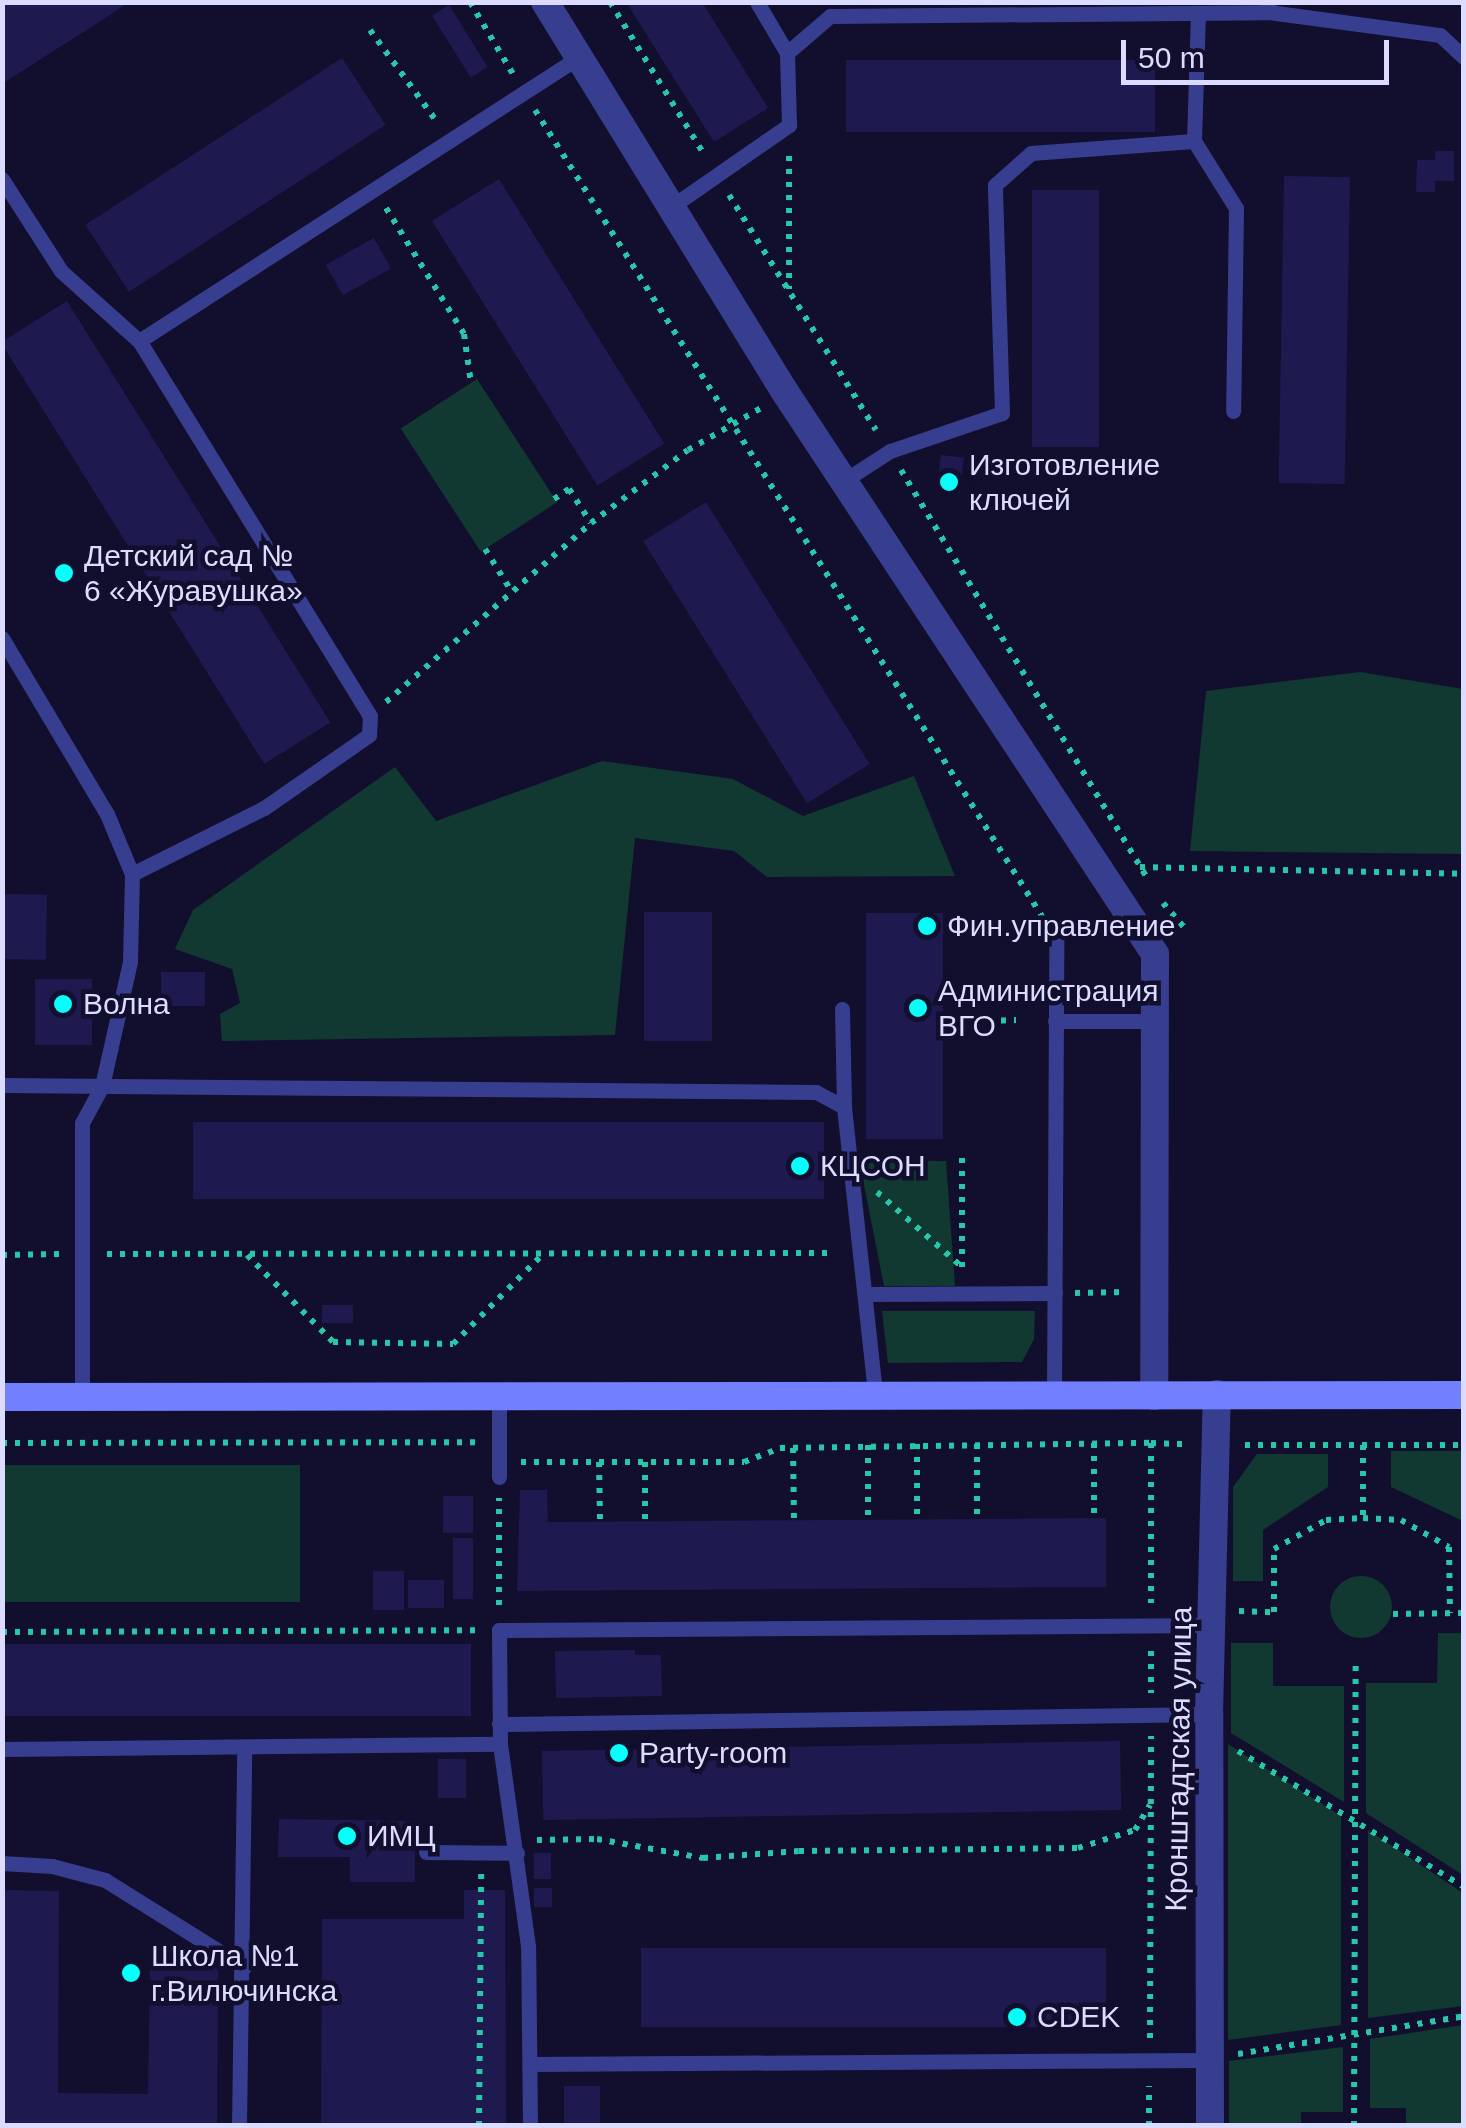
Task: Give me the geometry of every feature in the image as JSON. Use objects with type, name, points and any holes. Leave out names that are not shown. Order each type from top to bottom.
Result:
[{"type":"main road","points":[[2,1398],[875,1393],[1464,1396]]},
{"type":"street","points":[[545,2],[842,482],[1156,954],[1154,1396]]},
{"type":"street","name":"Кронштадтская улица","points":[[1210,2126],[1209,1724],[1217,1394]]},
{"type":"lane","points":[[670,207],[715,172],[789,125],[786,53],[756,2]]},
{"type":"lane","points":[[786,53],[830,16],[1122,8],[1198,13],[1268,7],[1440,35],[1464,57]]},
{"type":"lane","points":[[1198,13],[1194,141],[1236,208],[1233,411]]},
{"type":"lane","points":[[139,341],[579,57]]},
{"type":"lane","points":[[842,482],[890,452],[1002,413],[995,185],[1030,153],[1194,141]]},
{"type":"lane","points":[[2,180],[61,271],[139,341],[370,716],[369,735],[264,808],[132,874]]},
{"type":"lane","points":[[2,638],[107,814],[132,874],[130,962],[102,1086],[82,1123],[82,1397]]},
{"type":"lane","points":[[1054,1395],[1056,938]]},
{"type":"lane","points":[[842,1008],[844,1107],[875,1393]]},
{"type":"lane","points":[[1055,1021],[1156,1021]]},
{"type":"lane","points":[[2,1085],[816,1092],[844,1107]]},
{"type":"lane","points":[[867,1294],[1055,1293]]},
{"type":"lane","points":[[500,1395],[500,1477]]},
{"type":"lane","points":[[530,2126],[528,1946],[500,1744],[499,1630],[1213,1625]]},
{"type":"lane","points":[[499,1724],[1138,1714],[1209,1724]]},
{"type":"lane","points":[[2,1749],[500,1744]]},
{"type":"lane","points":[[239,2126],[244,1748]]},
{"type":"lane","points":[[426,1852],[482,1852],[516,1846]]},
{"type":"lane","points":[[2,1864],[52,1866],[105,1880],[244,1967]]},
{"type":"lane","points":[[530,2064],[1210,2060]]},
{"type":"path","points":[[470,2],[1056,938]]},
{"type":"path","points":[[610,2],[890,452],[1150,884]]},
{"type":"path","points":[[370,30],[450,140]]},
{"type":"path","points":[[789,125],[789,293]]},
{"type":"path","points":[[374,189],[464,334],[471,384]]},
{"type":"path","points":[[370,716],[591,523],[688,450],[785,392]]},
{"type":"path","points":[[554,499],[569,489],[591,523]]},
{"type":"path","points":[[484,549],[512,592]]},
{"type":"path","points":[[1140,866],[1464,874]]},
{"type":"path","points":[[1161,900],[1186,930]]},
{"type":"path","points":[[948,1020],[967,1020]]},
{"type":"path","points":[[988,1020],[1016,1020]]},
{"type":"path","points":[[962,1158],[962,1294]]},
{"type":"path","points":[[850,1168],[962,1267]]},
{"type":"path","points":[[247,1255],[333,1342],[454,1344],[545,1252]]},
{"type":"path","points":[[2,1254],[861,1253]]},
{"type":"path","points":[[1055,1293],[1154,1292]]},
{"type":"path","points":[[2,1443],[500,1442]]},
{"type":"path","points":[[1094,1443],[1094,1518]]},
{"type":"path","points":[[1151,1443],[1464,1445]]},
{"type":"path","points":[[917,1444],[917,1520]]},
{"type":"path","points":[[977,1444],[977,1519]]},
{"type":"path","points":[[868,1445],[868,1520]]},
{"type":"path","points":[[1363,1445],[1363,1518]]},
{"type":"path","points":[[793,1448],[794,1520]]},
{"type":"path","points":[[599,1462],[600,1522]]},
{"type":"path","points":[[645,1462],[646,1522]]},
{"type":"path","points":[[2,1632],[499,1630],[500,1477]]},
{"type":"path","points":[[1274,1612],[1274,1549],[1326,1520],[1363,1518],[1401,1520],[1449,1547],[1450,1613]]},
{"type":"path","points":[[1393,1614],[1464,1614]]},
{"type":"path","points":[[1354,2126],[1358,2032],[1356,1664]]},
{"type":"path","points":[[1209,1724],[1464,1887]]},
{"type":"path","points":[[516,1846],[597,1839],[704,1858],[799,1850],[1078,1848],[1135,1830],[1151,1804]]},
{"type":"path","points":[[479,2126],[482,1852]]},
{"type":"path","points":[[1210,2060],[1464,2016]]},
{"type":"green space","points":[[477,379],[557,502],[481,552],[401,429]]},
{"type":"green space","points":[[1360,672],[1463,689],[1463,854],[1190,851],[1206,691]]},
{"type":"green space","points":[[602,761],[733,779],[803,816],[914,776],[955,876],[767,877],[734,851],[635,838],[615,1035],[222,1041],[220,1014],[240,1003],[232,969],[175,949],[193,910],[395,767],[436,821]]},
{"type":"green space","points":[[859,1160],[946,1161],[955,1286],[884,1286]]},
{"type":"green space","points":[[882,1311],[1035,1311],[1034,1339],[1022,1362],[888,1363]]},
{"type":"green space","points":[[1391,1451],[1463,1451],[1463,1521],[1391,1487]]},
{"type":"green space","points":[[1257,1454],[1328,1454],[1328,1487],[1263,1530],[1263,1581],[1233,1581],[1233,1487]]},
{"type":"green space","points":[[3,1465],[300,1465],[300,1602],[3,1602]]},
{"type":"green space","points":[[1361,1576],[1383,1585],[1392,1607],[1383,1629],[1361,1638],[1339,1629],[1330,1607],[1339,1585]]},
{"type":"green space","points":[[1438,1633],[1463,1633],[1463,1875],[1366,1813],[1366,1683],[1437,1683]]},
{"type":"green space","points":[[1231,1643],[1273,1643],[1273,1686],[1344,1686],[1344,1802],[1231,1733]]},
{"type":"green space","points":[[1228,1744],[1341,1816],[1341,2025],[1228,2040]]},
{"type":"green space","points":[[1368,1830],[1463,1893],[1463,2006],[1368,2018]]},
{"type":"green space","points":[[1463,2025],[1463,2125],[1406,2125],[1406,2108],[1370,2108],[1370,2039]]},
{"type":"green space","points":[[1343,2047],[1343,2112],[1301,2112],[1301,2125],[1229,2125],[1229,2061]]},
{"type":"building","points":[[2,2],[130,2],[2,84]]},
{"type":"building","points":[[626,2],[702,2],[768,108],[714,142]]},
{"type":"building","points":[[449,5],[488,67],[471,78],[432,16]]},
{"type":"building","points":[[342,58],[386,125],[129,292],[85,225]]},
{"type":"building","points":[[846,60],[1155,60],[1155,132],[846,132]]},
{"type":"building","points":[[1435,151],[1454,151],[1454,181],[1435,181],[1435,192],[1416,192],[1417,160],[1435,160]]},
{"type":"building","points":[[1284,176],[1350,177],[1345,484],[1279,483]]},
{"type":"building","points":[[499,179],[664,444],[597,485],[432,221]]},
{"type":"building","points":[[1032,190],[1099,190],[1099,447],[1032,447]]},
{"type":"building","points":[[374,238],[391,269],[343,295],[326,265]]},
{"type":"building","points":[[67,301],[330,722],[264,764],[2,344]]},
{"type":"building","points":[[941,455],[964,458],[959,494],[937,491]]},
{"type":"building","points":[[706,502],[870,764],[807,803],[643,541]]},
{"type":"building","points":[[2,894],[47,895],[46,960],[2,959]]},
{"type":"building","points":[[644,912],[712,912],[712,1041],[644,1041]]},
{"type":"building","points":[[866,913],[943,913],[943,1139],[866,1139]]},
{"type":"building","points":[[161,972],[205,972],[205,1006],[161,1006]]},
{"type":"building","name":"Волна","points":[[35,979],[92,979],[92,1045],[35,1045]]},
{"type":"building","points":[[193,1122],[824,1122],[824,1199],[193,1199]]},
{"type":"building","points":[[322,1305],[353,1305],[353,1323],[322,1323]]},
{"type":"building","points":[[520,1490],[547,1490],[548,1522],[1106,1518],[1106,1587],[517,1591]]},
{"type":"building","points":[[443,1496],[473,1496],[473,1533],[443,1533]]},
{"type":"building","points":[[453,1538],[473,1538],[473,1599],[453,1599]]},
{"type":"building","points":[[373,1571],[404,1571],[404,1610],[373,1610]]},
{"type":"building","points":[[408,1580],[444,1580],[444,1608],[408,1608]]},
{"type":"building","points":[[2,1644],[471,1644],[471,1716],[2,1716]]},
{"type":"building","points":[[635,1650],[635,1655],[661,1655],[662,1696],[556,1698],[555,1651]]},
{"type":"building","points":[[1120,1741],[1121,1810],[543,1820],[542,1751]]},
{"type":"building","points":[[438,1759],[466,1759],[466,1798],[438,1798]]},
{"type":"building","name":"ИМЦ","points":[[279,1819],[415,1821],[415,1882],[350,1882],[350,1857],[278,1857]]},
{"type":"building","points":[[534,1853],[551,1853],[551,1879],[534,1879]]},
{"type":"building","points":[[534,1888],[552,1888],[552,1907],[534,1907]]},
{"type":"building","points":[[2,1890],[59,1891],[58,2093],[148,2094],[150,1963],[218,1964],[217,2126],[2,2126]]},
{"type":"building","points":[[464,1890],[505,1890],[506,2126],[321,2126],[322,1919],[464,1919]]},
{"type":"building","points":[[641,1948],[1106,1948],[1106,2027],[641,2027]]},
{"type":"building","points":[[564,2086],[600,2086],[600,2126],[564,2126]]},
{"type":"place","name":"Изготовление ключей","points":[[949,482]]},
{"type":"place","name":"Детский сад № 6 «Журавушка»","points":[[64,573]]},
{"type":"place","name":"Фин.управление","points":[[927,926]]},
{"type":"place","name":"Волна","points":[[63,1004]]},
{"type":"place","name":"Администрация ВГО","points":[[918,1008]]},
{"type":"place","name":"КЦСОН","points":[[800,1166]]},
{"type":"place","name":"Party-room","points":[[619,1753]]},
{"type":"place","name":"ИМЦ","points":[[347,1836]]},
{"type":"place","name":"Школа №1 г.Вилючинска","points":[[131,1973]]},
{"type":"place","name":"CDEK","points":[[1017,2017]]}]
